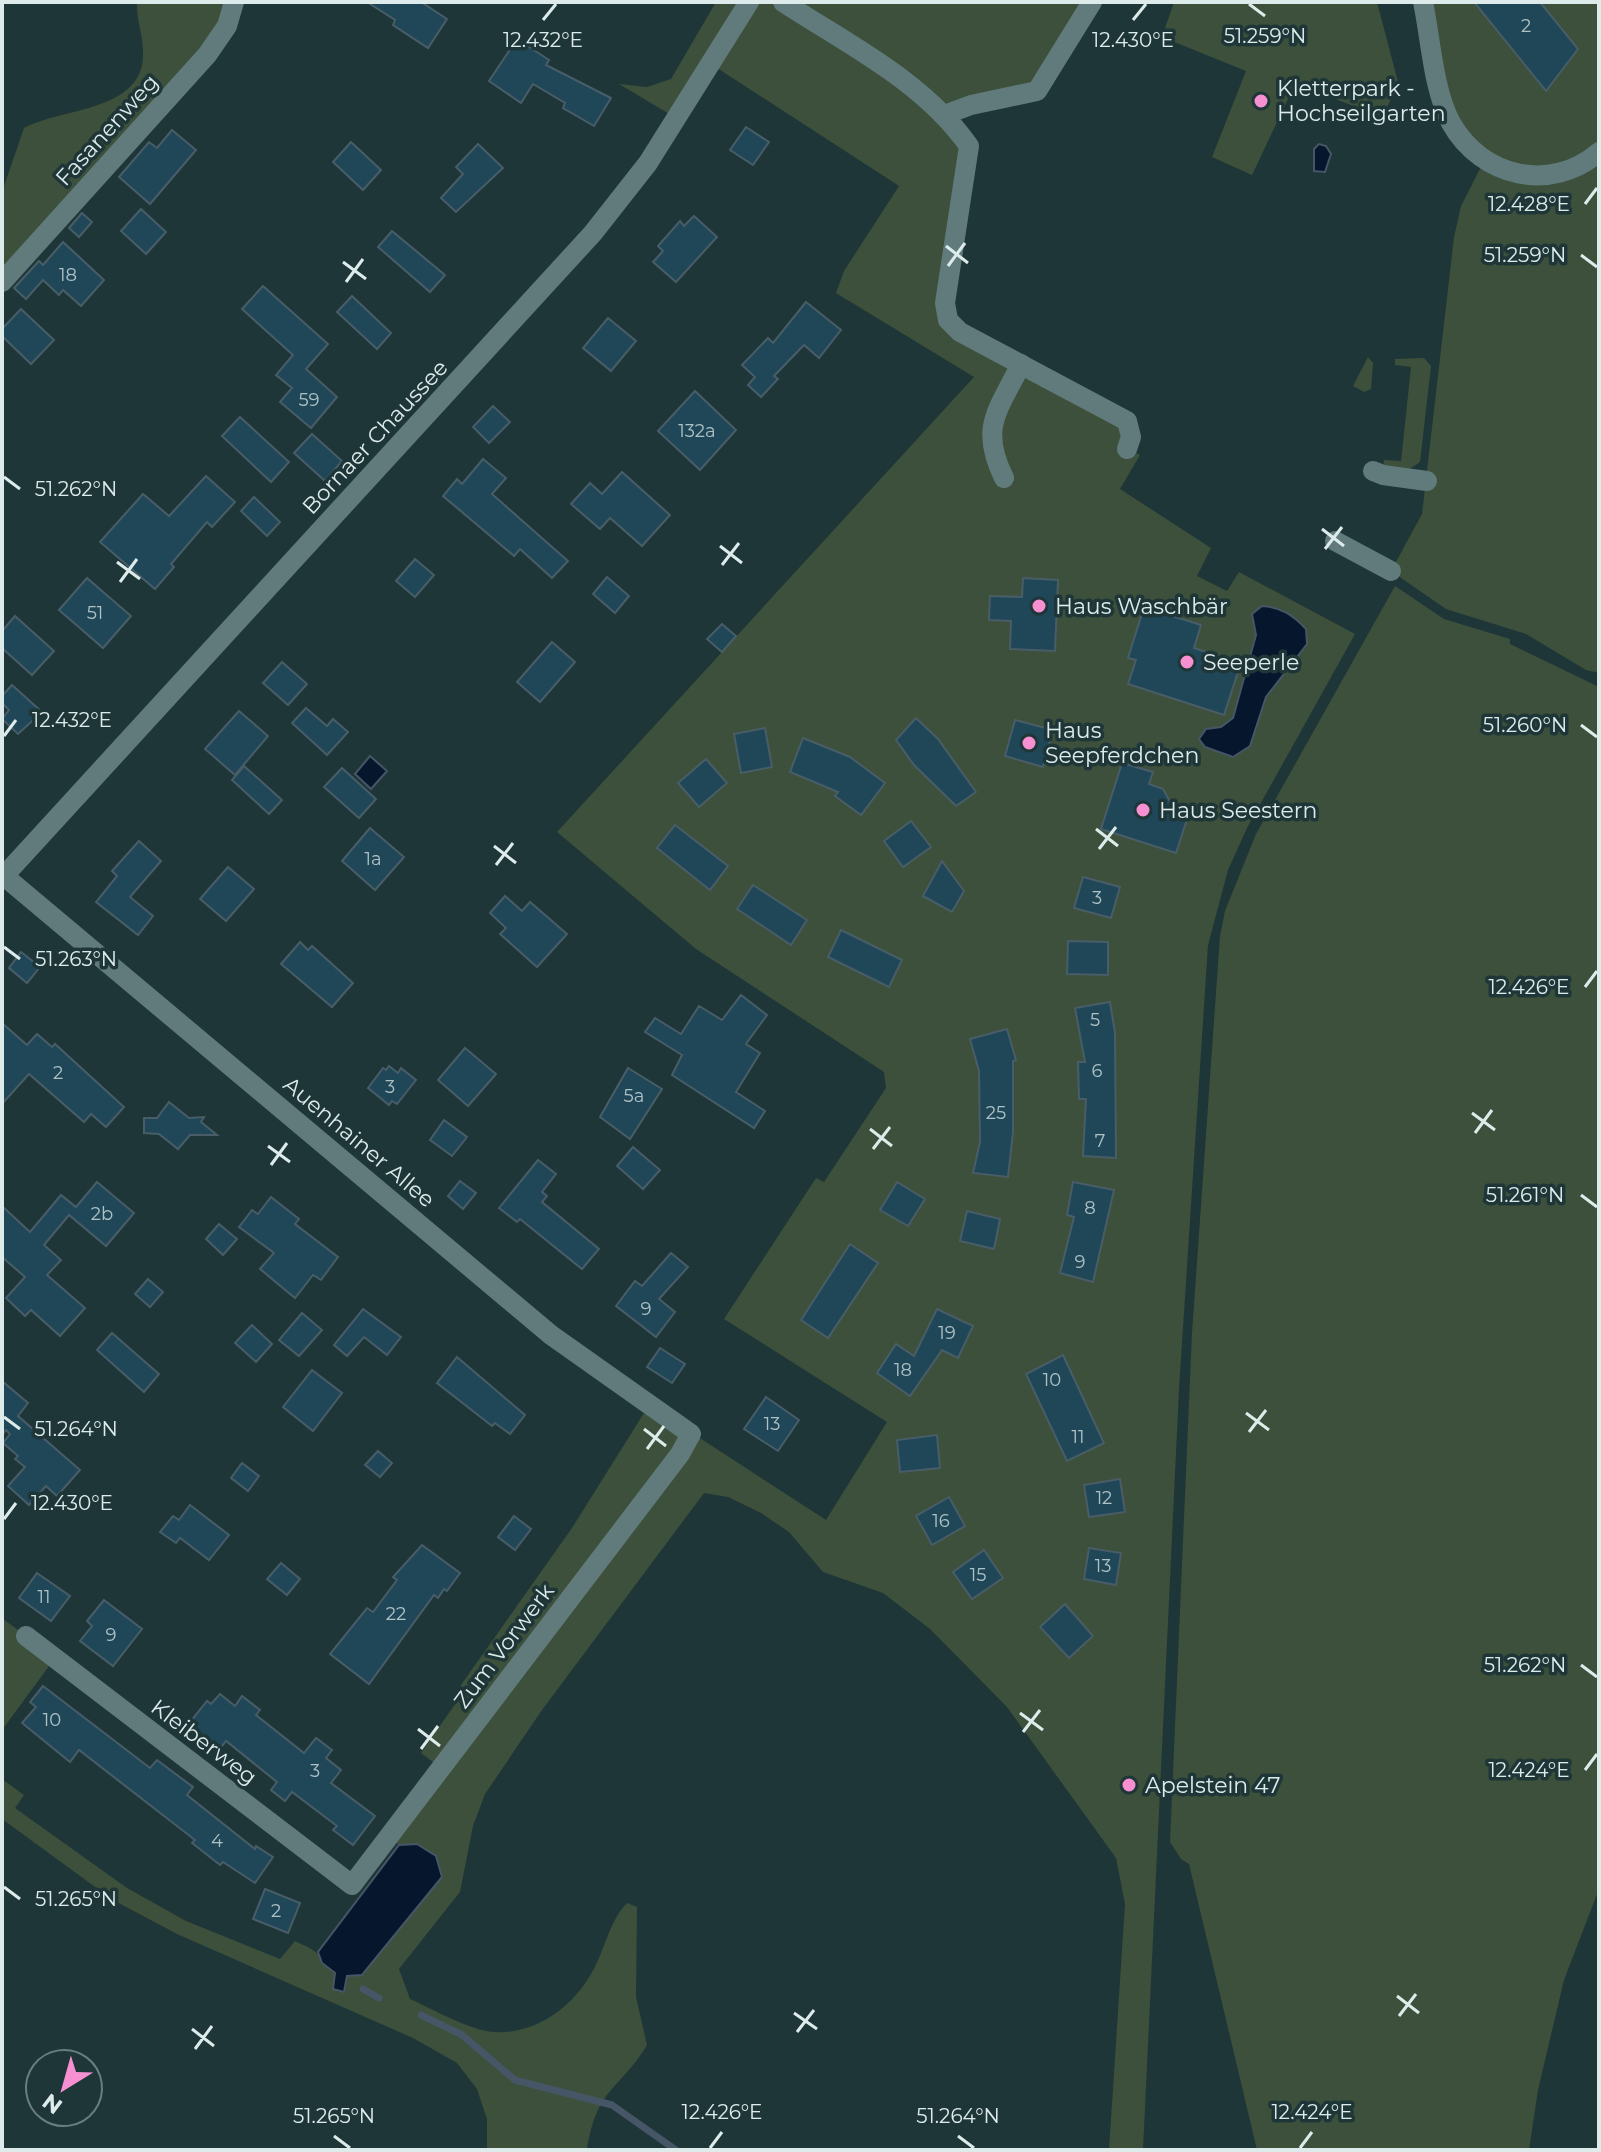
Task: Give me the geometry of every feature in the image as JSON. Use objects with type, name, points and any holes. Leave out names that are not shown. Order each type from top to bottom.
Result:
[{"type":"street","name":"Fasanenweg","points":[[2,282],[207,55],[227,26],[234,2]]},
{"type":"street","name":"Bornaer Chaussee","points":[[4,872],[593,233],[648,163],[749,2]]},
{"type":"street","points":[[783,2],[916,88],[947,114],[969,146],[945,303],[948,320],[960,332],[1127,421],[1131,437],[1127,449]]},
{"type":"street","points":[[947,114],[971,105],[1037,91],[1092,2]]},
{"type":"street","points":[[1423,2],[1442,100],[1451,122],[1465,142],[1485,159],[1515,175],[1541,178],[1561,173],[1599,152]]},
{"type":"street","points":[[1004,478],[991,451],[991,432],[1021,364]]},
{"type":"street","points":[[1373,471],[1427,481]]},
{"type":"street","points":[[1335,541],[1391,571]]},
{"type":"street","name":"Auenhainer Allee","points":[[4,872],[551,1335],[691,1434]]},
{"type":"street","name":"Zum Vorwerk","points":[[352,1885],[671,1466],[691,1434]]},
{"type":"street","name":"Kleiberweg","points":[[26,1636],[352,1885]]},
{"type":"green space","points":[[137,2],[234,2],[227,26],[2,282],[2,192],[24,128],[117,97],[131,86],[140,71],[143,51]]},
{"type":"green space","points":[[716,2],[1092,2],[1037,91],[947,115],[969,146],[948,320],[1127,421],[1127,449],[1140,455],[1120,489],[1211,548],[1197,576],[1227,591],[1239,572],[1355,634],[1247,828],[1228,870],[1208,945],[1179,1389],[1143,2150],[1109,2150],[1125,1904],[1116,1858],[1007,1707],[930,1629],[883,1593],[823,1572],[789,1532],[761,1513],[728,1497],[704,1493],[542,1710],[485,1794],[473,1826],[460,1892],[399,1969],[410,1999],[452,2019],[495,2032],[528,2028],[557,2012],[582,1988],[621,1911],[627,1903],[637,1907],[636,1997],[647,2045],[603,2101],[591,2129],[587,2150],[487,2150],[487,2119],[477,2089],[457,2063],[413,2038],[177,1934],[113,1900],[2,1819],[2,1779],[24,1795],[15,1808],[127,1888],[186,1921],[280,1959],[295,1941],[314,1951],[334,1971],[347,1976],[417,1844],[399,1845],[389,1837],[441,1768],[421,1753],[460,1697],[456,1692],[572,1528],[649,1405],[826,1520],[887,1422],[724,1319],[816,1178],[824,1182],[886,1088],[884,1072],[696,949],[557,832],[974,377],[836,293],[844,271],[899,186],[711,64],[676,118],[619,84],[647,87],[671,79]]},
{"type":"green space","name":"Kletterpark - Hochseilgarten","points":[[1174,2],[1377,2],[1398,82],[1383,117],[1295,84],[1252,175],[1212,157],[1246,71],[1162,37]]},
{"type":"green space","points":[[1423,2],[1474,2],[1546,91],[1578,49],[1540,2],[1599,2],[1599,673],[1586,670],[1526,634],[1446,609],[1391,571],[1422,514],[1454,237],[1461,206],[1485,159],[1451,122]]},
{"type":"green space","points":[[1368,357],[1373,363],[1371,389],[1364,392],[1353,386]]},
{"type":"green space","points":[[1424,358],[1431,366],[1420,462],[1408,470],[1383,467],[1384,460],[1401,461],[1411,367],[1395,365],[1395,359]]},
{"type":"green space","points":[[1395,586],[1444,619],[1510,639],[1510,644],[1599,687],[1599,1889],[1564,1980],[1538,2090],[1529,2150],[1257,2150],[1189,1864],[1181,1859],[1170,1842],[1192,1333],[1220,936],[1225,911],[1256,834]]},
{"type":"green space","points":[[2,1618],[55,1658],[2,1730]]},
{"type":"water","points":[[1319,144],[1326,146],[1331,154],[1325,172],[1314,171],[1314,149]]},
{"type":"water","points":[[1262,606],[1281,610],[1296,620],[1306,629],[1307,644],[1266,697],[1250,746],[1233,757],[1205,747],[1199,739],[1206,729],[1221,727],[1233,718],[1256,635],[1252,614]]},
{"type":"water","points":[[370,756],[387,771],[371,789],[355,774]]},
{"type":"water","points":[[417,1844],[436,1856],[442,1877],[362,1975],[347,1976],[344,1992],[333,1989],[335,1973],[322,1963],[318,1952],[399,1845]]},
{"type":"building","points":[[367,2],[421,2],[447,19],[428,48],[393,25],[395,20]]},
{"type":"building","points":[[1474,2],[1540,2],[1578,49],[1546,91]]},
{"type":"building","points":[[517,39],[549,60],[546,65],[611,98],[594,126],[563,108],[565,103],[533,84],[521,103],[489,81]]},
{"type":"building","points":[[746,127],[769,142],[753,165],[730,150]]},
{"type":"building","points":[[172,130],[196,150],[150,204],[119,177],[149,142],[157,148]]},
{"type":"building","points":[[351,142],[381,170],[363,190],[333,162]]},
{"type":"building","points":[[478,144],[503,168],[456,212],[441,198],[463,174],[456,167]]},
{"type":"building","points":[[141,209],[166,232],[146,254],[121,231]]},
{"type":"building","points":[[82,213],[92,222],[79,237],[69,228]]},
{"type":"building","points":[[694,216],[717,237],[676,282],[653,262],[663,251],[658,246],[680,221],[684,226]]},
{"type":"building","points":[[392,231],[445,275],[430,292],[378,247]]},
{"type":"building","points":[[63,242],[104,280],[81,306],[63,290],[59,295],[43,280],[26,299],[14,288],[39,261],[43,265]]},
{"type":"building","points":[[263,286],[328,344],[306,369],[337,397],[311,428],[280,402],[292,388],[276,375],[293,355],[242,309]]},
{"type":"building","points":[[352,296],[391,333],[377,349],[337,312]]},
{"type":"building","points":[[806,302],[841,330],[819,358],[804,345],[774,376],[778,379],[761,397],[748,385],[755,377],[742,365],[768,338],[773,343]]},
{"type":"building","points":[[21,309],[54,340],[31,364],[2,336],[2,329]]},
{"type":"building","points":[[608,318],[636,341],[611,371],[583,348]]},
{"type":"building","points":[[695,391],[736,430],[700,470],[658,431]]},
{"type":"building","points":[[493,406],[510,422],[489,443],[473,427]]},
{"type":"building","points":[[240,417],[289,462],[271,482],[222,436]]},
{"type":"building","points":[[312,434],[342,461],[325,481],[294,453]]},
{"type":"building","points":[[483,459],[506,478],[492,494],[568,561],[552,578],[520,549],[514,556],[443,496],[457,479],[462,484]]},
{"type":"building","points":[[622,472],[670,515],[642,546],[610,518],[600,529],[571,504],[590,483],[602,494]]},
{"type":"building","points":[[206,476],[235,502],[212,527],[207,522],[171,564],[174,567],[155,589],[100,542],[143,494],[169,516]]},
{"type":"building","points":[[254,497],[280,522],[267,536],[241,511]]},
{"type":"building","points":[[415,559],[434,575],[415,597],[396,581]]},
{"type":"building","points":[[607,577],[629,596],[615,613],[593,594]]},
{"type":"building","points":[[87,578],[131,616],[103,648],[59,610]]},
{"type":"building","name":"Haus Waschbär","points":[[1023,578],[1058,580],[1055,651],[1010,649],[1011,621],[989,620],[990,596],[1022,597]]},
{"type":"building","name":"Seeperle","points":[[1144,607],[1201,625],[1194,648],[1241,663],[1224,715],[1128,684],[1136,660],[1128,658]]},
{"type":"building","points":[[15,616],[54,651],[32,675],[2,648],[2,631]]},
{"type":"building","points":[[722,624],[736,636],[722,652],[707,639]]},
{"type":"building","points":[[552,642],[575,662],[540,702],[517,682]]},
{"type":"building","points":[[282,662],[307,684],[288,705],[263,683]]},
{"type":"building","points":[[12,685],[42,712],[18,734],[2,719],[9,710],[2,703],[2,696]]},
{"type":"building","points":[[306,708],[327,726],[333,719],[348,732],[327,755],[292,723]]},
{"type":"building","points":[[239,711],[268,736],[235,775],[205,749]]},
{"type":"building","points":[[916,718],[938,739],[976,792],[956,806],[914,765],[896,740]]},
{"type":"building","name":"Haus Seepferdchen","points":[[1015,720],[1053,730],[1043,767],[1005,756]]},
{"type":"building","points":[[765,728],[772,767],[741,773],[734,734]]},
{"type":"building","points":[[803,738],[850,757],[885,783],[861,815],[835,796],[838,792],[790,772]]},
{"type":"building","points":[[706,759],[727,783],[699,807],[678,783]]},
{"type":"building","name":"Haus Seestern","points":[[1122,763],[1153,772],[1149,784],[1163,789],[1174,809],[1189,813],[1176,853],[1101,829]]},
{"type":"building","points":[[244,766],[282,800],[269,814],[232,780]]},
{"type":"building","points":[[342,768],[376,799],[359,818],[324,787]]},
{"type":"building","points":[[911,821],[931,847],[903,867],[884,841]]},
{"type":"building","points":[[675,825],[728,866],[710,890],[657,848]]},
{"type":"building","points":[[370,828],[404,857],[375,890],[342,861]]},
{"type":"building","points":[[139,841],[161,861],[130,897],[153,916],[138,935],[96,902],[117,876],[112,871]]},
{"type":"building","points":[[942,861],[964,891],[952,912],[923,896]]},
{"type":"building","points":[[228,867],[254,889],[226,921],[200,899]]},
{"type":"building","points":[[1083,877],[1120,887],[1111,918],[1074,908]]},
{"type":"building","points":[[753,885],[807,920],[791,945],[737,909]]},
{"type":"building","points":[[505,896],[522,911],[530,902],[567,934],[537,967],[500,934],[506,928],[490,913]]},
{"type":"building","points":[[841,930],[902,960],[889,987],[828,957]]},
{"type":"building","points":[[1068,941],[1108,942],[1108,975],[1067,974]]},
{"type":"building","points":[[300,942],[308,950],[312,946],[353,983],[332,1007],[281,964]]},
{"type":"building","points":[[21,952],[40,967],[27,983],[9,968]]},
{"type":"building","points":[[741,995],[767,1015],[746,1044],[760,1053],[736,1092],[765,1111],[754,1128],[672,1075],[682,1055],[645,1032],[655,1018],[681,1034],[699,1006],[722,1020]]},
{"type":"building","points":[[1110,1002],[1115,1033],[1116,1158],[1083,1156],[1086,1099],[1079,1099],[1078,1062],[1085,1062],[1075,1008]]},
{"type":"building","points":[[2,1023],[27,1045],[37,1034],[52,1047],[55,1044],[124,1107],[106,1127],[91,1114],[84,1122],[29,1074],[2,1104]]},
{"type":"building","points":[[1007,1029],[1016,1060],[1013,1061],[1013,1132],[1008,1177],[973,1173],[980,1142],[979,1071],[970,1039]]},
{"type":"building","points":[[465,1048],[496,1074],[468,1106],[438,1080]]},
{"type":"building","points":[[389,1066],[398,1073],[401,1068],[416,1080],[397,1104],[392,1101],[389,1105],[368,1088],[383,1068],[386,1070]]},
{"type":"building","points":[[628,1068],[662,1089],[630,1139],[600,1117]]},
{"type":"building","points":[[169,1102],[189,1118],[204,1117],[201,1122],[217,1135],[190,1135],[178,1149],[159,1134],[144,1133],[144,1118],[157,1118]]},
{"type":"building","points":[[444,1120],[467,1137],[452,1156],[430,1140]]},
{"type":"building","points":[[633,1147],[660,1170],[643,1189],[617,1166]]},
{"type":"building","points":[[538,1160],[556,1174],[542,1192],[547,1196],[542,1202],[599,1249],[582,1269],[520,1219],[517,1222],[499,1208]]},
{"type":"building","points":[[460,1181],[476,1193],[463,1209],[448,1196]]},
{"type":"building","points":[[97,1182],[134,1213],[106,1246],[69,1215],[44,1245],[61,1260],[47,1275],[85,1308],[60,1336],[31,1310],[25,1316],[6,1298],[25,1277],[2,1257],[2,1206],[30,1232],[61,1195],[76,1207]]},
{"type":"building","points":[[897,1182],[925,1199],[908,1226],[880,1210]]},
{"type":"building","points":[[1073,1182],[1114,1190],[1093,1282],[1060,1273],[1074,1217],[1067,1215]]},
{"type":"building","points":[[271,1197],[299,1219],[295,1224],[338,1257],[321,1280],[313,1275],[295,1298],[260,1269],[274,1253],[239,1227],[252,1210],[258,1214]]},
{"type":"building","points":[[967,1211],[1000,1219],[994,1249],[960,1241]]},
{"type":"building","points":[[219,1224],[237,1239],[223,1255],[206,1239]]},
{"type":"building","points":[[850,1244],[878,1263],[828,1338],[801,1320]]},
{"type":"building","points":[[671,1253],[688,1267],[659,1299],[675,1312],[656,1337],[616,1306],[635,1281],[642,1286]]},
{"type":"building","points":[[148,1279],[163,1292],[150,1307],[135,1294]]},
{"type":"building","points":[[363,1309],[401,1337],[387,1355],[364,1337],[347,1356],[334,1345]]},
{"type":"building","points":[[937,1309],[973,1326],[958,1358],[942,1350],[910,1396],[877,1373],[896,1344],[914,1356]]},
{"type":"building","points":[[302,1313],[322,1330],[299,1356],[279,1340]]},
{"type":"building","points":[[252,1325],[272,1344],[256,1362],[235,1343]]},
{"type":"building","points":[[112,1333],[159,1374],[144,1392],[97,1350]]},
{"type":"building","points":[[660,1348],[685,1364],[672,1383],[647,1367]]},
{"type":"building","points":[[1063,1355],[1104,1443],[1067,1461],[1026,1374]]},
{"type":"building","points":[[457,1357],[525,1415],[510,1434],[495,1423],[492,1426],[437,1383]]},
{"type":"building","points":[[312,1370],[342,1393],[313,1431],[283,1407]]},
{"type":"building","points":[[2,1381],[28,1403],[18,1416],[80,1470],[57,1496],[46,1486],[29,1505],[8,1486],[25,1467],[3,1443],[10,1434],[6,1430],[2,1435]]},
{"type":"building","points":[[766,1397],[799,1420],[778,1451],[744,1429]]},
{"type":"building","points":[[937,1435],[940,1468],[900,1472],[897,1440]]},
{"type":"building","points":[[378,1451],[392,1463],[380,1477],[365,1465]]},
{"type":"building","points":[[242,1463],[259,1476],[248,1491],[231,1478]]},
{"type":"building","points":[[1120,1479],[1125,1512],[1089,1517],[1084,1485]]},
{"type":"building","points":[[949,1497],[965,1526],[932,1545],[916,1516]]},
{"type":"building","points":[[190,1505],[229,1535],[209,1560],[180,1538],[176,1543],[160,1532],[173,1516],[179,1520]]},
{"type":"building","points":[[514,1516],[531,1529],[515,1550],[498,1537]]},
{"type":"building","points":[[422,1545],[460,1573],[447,1591],[444,1589],[438,1598],[434,1595],[369,1684],[330,1654],[367,1608],[373,1612],[397,1580],[393,1577]]},
{"type":"building","points":[[1089,1548],[1121,1553],[1116,1585],[1084,1579]]},
{"type":"building","points":[[984,1550],[1003,1578],[972,1599],[953,1572]]},
{"type":"building","points":[[281,1563],[300,1579],[287,1595],[267,1579]]},
{"type":"building","points":[[37,1573],[70,1596],[51,1621],[19,1598]]},
{"type":"building","points":[[104,1600],[142,1629],[113,1666],[80,1641],[92,1626],[87,1621]]},
{"type":"building","points":[[1065,1604],[1093,1636],[1069,1658],[1040,1627]]},
{"type":"building","points":[[43,1686],[150,1768],[157,1760],[193,1787],[187,1795],[255,1849],[256,1846],[273,1857],[255,1883],[223,1862],[220,1865],[192,1843],[195,1840],[79,1750],[70,1762],[22,1723],[36,1707],[30,1702]]},
{"type":"building","points":[[220,1694],[235,1706],[242,1696],[260,1710],[256,1715],[304,1753],[316,1738],[332,1750],[326,1758],[341,1770],[331,1783],[375,1816],[353,1845],[333,1830],[337,1826],[292,1792],[285,1801],[271,1790],[277,1782],[226,1741],[219,1750],[187,1726],[207,1701],[211,1704]]},
{"type":"building","points":[[265,1889],[300,1903],[288,1933],[253,1919]]},
{"type":"waterway","points":[[363,1989],[379,1998]]},
{"type":"waterway","points":[[421,2015],[462,2035],[515,2080],[612,2105],[676,2150]]},
{"type":"place","name":"Kletterpark - Hochseilgarten","points":[[1261,101]]},
{"type":"place","name":"Haus Waschbär","points":[[1039,606]]},
{"type":"place","name":"Seeperle","points":[[1187,662]]},
{"type":"place","name":"Haus Seepferdchen","points":[[1029,743]]},
{"type":"place","name":"Haus Seestern","points":[[1143,810]]},
{"type":"place","name":"Apelstein 47","points":[[1129,1785]]}]
